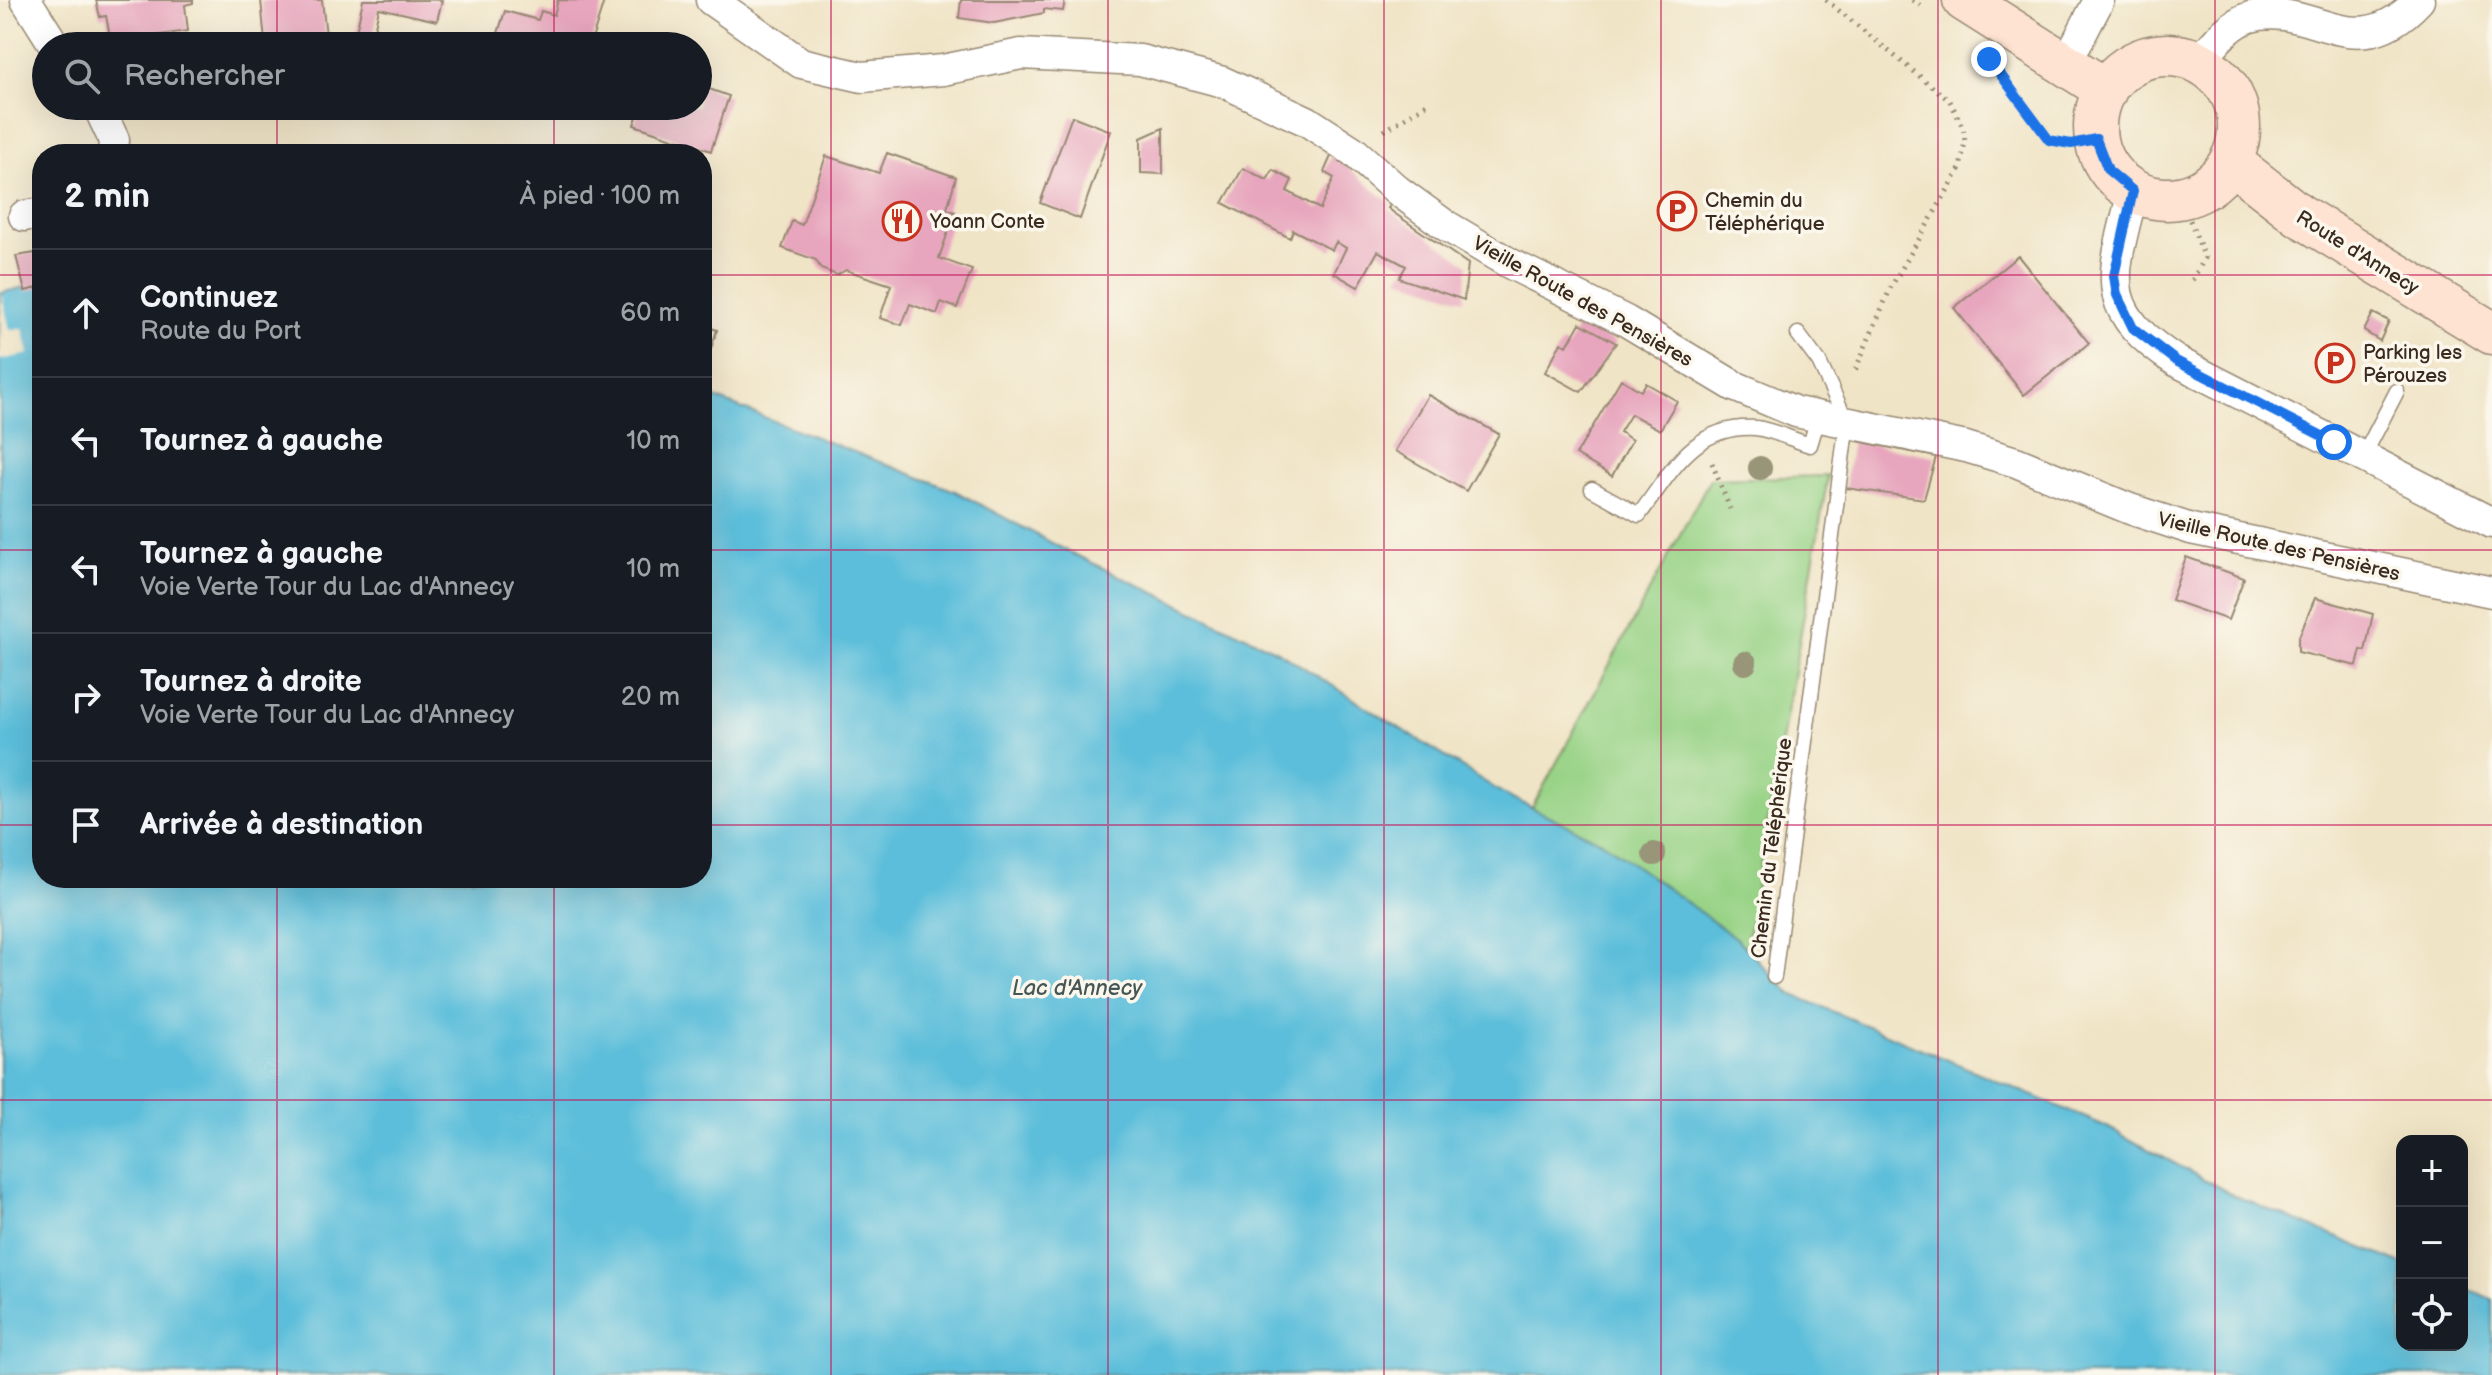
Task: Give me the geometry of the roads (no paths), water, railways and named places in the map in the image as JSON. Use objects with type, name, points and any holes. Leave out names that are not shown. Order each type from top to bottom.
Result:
[{"type":"main road","points":[[1948,6],[2066,64],[2106,90]]},
{"type":"main road","points":[[2175,55],[2198,62],[2219,76],[2236,104],[2240,130],[2231,162],[2210,185],[2181,198],[2153,198],[2133,191],[2108,170],[2096,139],[2096,114],[2106,90],[2121,71],[2150,57],[2175,55]]},
{"type":"main road","name":"Route d'Annecy","points":[[2231,162],[2299,215],[2492,333]]},
{"type":"street","points":[[26,0],[46,32]]},
{"type":"street","name":"Vieille Route des Pensières","points":[[711,0],[801,63],[862,77],[943,70],[1021,54],[1104,57],[1181,69],[1274,103],[1353,151],[1397,190],[1445,225],[1509,263],[1626,321],[1734,386],[1832,420],[2016,462],[2130,509],[2191,529],[2492,592]]},
{"type":"street","points":[[2066,64],[2099,0]]},
{"type":"street","points":[[2198,62],[2229,28],[2248,17],[2278,15],[2357,32],[2383,28],[2405,15],[2419,0]]},
{"type":"street","points":[[105,120],[114,144]]},
{"type":"street","points":[[2133,191],[2114,276],[2117,295],[2133,328],[2176,361],[2492,523]]},
{"type":"lane","points":[[1592,489],[1639,515],[1691,447],[1720,431],[1758,428],[1810,445],[1832,420],[1819,362],[1798,334]]},
{"type":"lane","points":[[2363,457],[2397,391]]},
{"type":"lane","name":"Chemin du Téléphérique","points":[[1774,977],[1832,420]]},
{"type":"water","name":"Lac d'Annecy","points":[[32,285],[32,888],[712,888],[712,397],[955,491],[1065,550],[1279,652],[1504,794],[1606,844],[1737,939],[1791,994],[2105,1126],[2235,1196],[2396,1262],[2396,1351],[2468,1351],[2468,1289],[2492,1299],[2492,1375],[0,1375],[0,293]]},
{"type":"place","name":"Chemin du Téléphérique","points":[[1677,211]]},
{"type":"place","name":"Yoann Conte","points":[[902,221]]},
{"type":"place","name":"Parking les Pérouzes","points":[[2335,363]]}]
